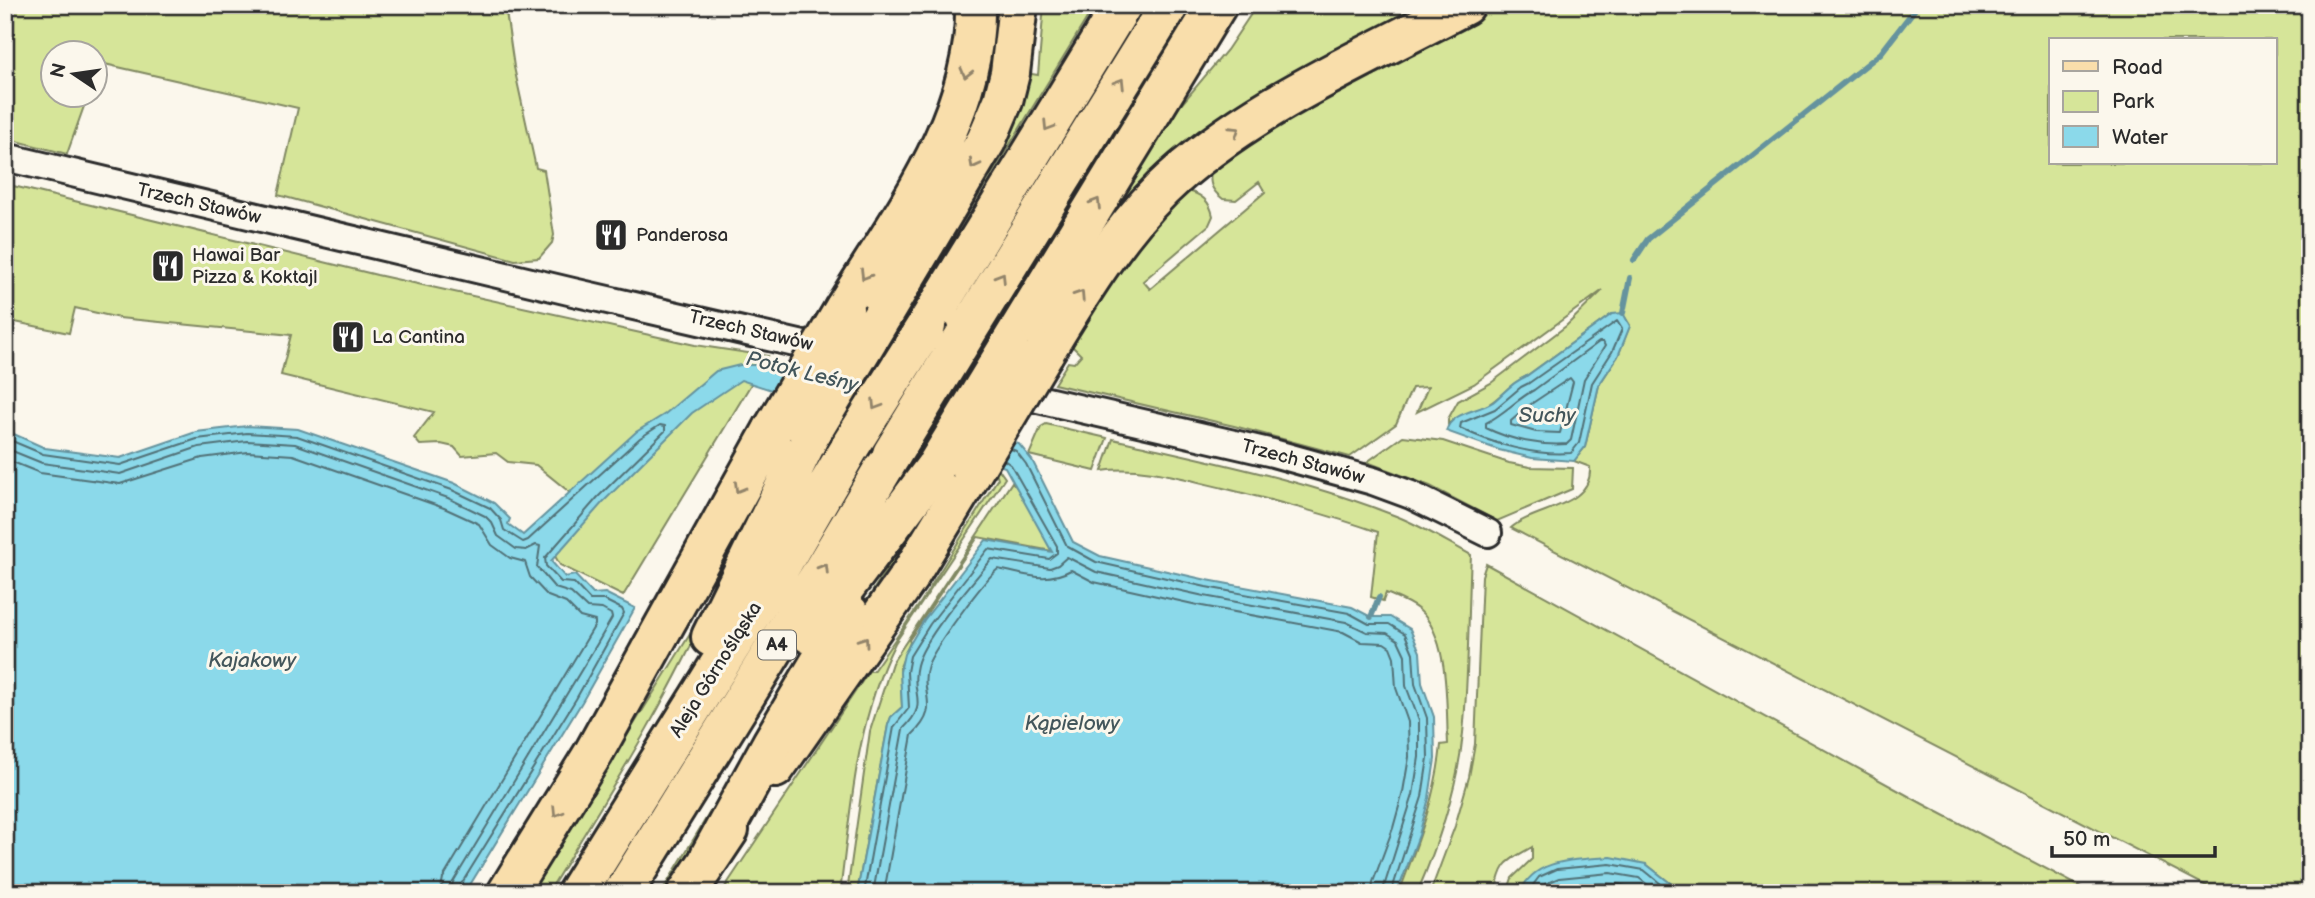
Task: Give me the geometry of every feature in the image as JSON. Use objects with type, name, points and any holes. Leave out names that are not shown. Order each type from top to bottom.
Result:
[{"type":"main road","points":[[643,789],[713,632],[791,433],[844,309],[925,175],[949,126],[967,72],[975,5]]},
{"type":"main road","points":[[507,893],[791,433],[882,316],[986,141],[1003,101],[1010,73],[1018,5]]},
{"type":"main road","name":"Aleja Górnośląska","points":[[578,893],[779,569],[851,445],[1122,5]]},
{"type":"main road","name":"A4","points":[[623,893],[1168,5]]},
{"type":"main road","points":[[710,856],[896,596],[972,473],[1027,349],[1217,5]]},
{"type":"main road","points":[[660,835],[936,466],[1027,349],[1163,188],[1206,150],[1291,97],[1465,5]]},
{"type":"main road","points":[[687,893],[772,743],[936,466]]},
{"type":"street","name":"Trzech Stawów","points":[[5,157],[1273,453],[1373,481],[1411,495],[1488,533]]},
{"type":"green space","points":[[5,5],[505,5],[514,67],[536,168],[544,170],[554,235],[552,243],[539,258],[515,260],[278,195],[298,108],[108,65],[108,38],[38,38],[38,108],[83,108],[67,154],[5,138]]},
{"type":"green space","points":[[988,5],[1001,5],[990,83],[968,142],[937,185]]},
{"type":"green space","points":[[1044,5],[1095,5],[904,318],[897,315],[1026,73],[1038,75]]},
{"type":"green space","points":[[1194,5],[1200,5],[997,338],[990,337]]},
{"type":"green space","points":[[1257,5],[1435,5],[1095,244],[1152,135],[1159,140],[1180,106],[1227,50]]},
{"type":"green space","points":[[1495,5],[2310,5],[2310,893],[2220,893],[1511,528],[1533,515],[1572,499],[1582,491],[1588,481],[1590,467],[1574,461],[1585,447],[1599,385],[1618,356],[1630,325],[1623,314],[1612,314],[1489,404],[1448,424],[1448,419],[1458,401],[1491,383],[1566,326],[1603,290],[1474,384],[1417,412],[1428,387],[1412,388],[1396,424],[1350,457],[1234,426],[1054,384],[1068,362],[1074,363],[1081,355],[1072,346],[1129,251],[1186,191],[1207,202],[1213,216],[1209,225],[1143,281],[1150,289],[1265,192],[1259,182],[1236,200],[1223,199],[1212,185],[1212,168],[1311,102]]},
{"type":"green space","points":[[5,184],[377,275],[695,345],[768,356],[623,596],[560,565],[551,549],[583,519],[568,491],[536,465],[508,462],[496,453],[462,456],[454,447],[441,444],[420,445],[414,438],[434,412],[281,375],[291,335],[119,318],[75,308],[69,333],[5,320]]},
{"type":"green space","points":[[1046,424],[1107,438],[1095,471],[1029,455],[1041,427]]},
{"type":"green space","points":[[1403,436],[1443,441],[1509,463],[1530,467],[1573,468],[1572,489],[1497,521],[1430,486],[1367,462]]},
{"type":"green space","points":[[1113,439],[1256,472],[1362,503],[1425,529],[1471,555],[1466,689],[1457,774],[1433,854],[1417,893],[1399,893],[1430,802],[1441,745],[1448,744],[1444,673],[1436,637],[1419,610],[1386,593],[1383,601],[1371,597],[1378,532],[1301,508],[1178,477],[1147,471],[1102,471]]},
{"type":"green space","points":[[998,468],[1005,478],[895,643],[882,672],[863,734],[857,765],[840,893],[721,893],[869,671],[873,671],[921,602],[998,478]]},
{"type":"green space","points":[[942,478],[950,482],[799,711]]},
{"type":"green space","points":[[1012,482],[1021,492],[1052,551],[978,537],[909,640],[900,667],[902,707],[891,717],[888,725],[857,893],[847,893],[870,731],[892,663]]},
{"type":"green space","points":[[1486,564],[1923,804],[2092,893],[1683,893],[1646,864],[1521,889],[1520,893],[1507,893],[1512,878],[1532,859],[1532,847],[1506,864],[1495,893],[1430,893],[1455,826],[1475,744],[1482,576]]},
{"type":"green space","points":[[715,594],[658,709],[548,893],[529,893]]},
{"type":"green space","points":[[742,759],[669,893],[661,893]]},
{"type":"water","name":"Suchy","points":[[1623,313],[1630,326],[1618,356],[1599,385],[1585,447],[1574,461],[1532,458],[1499,450],[1446,431],[1454,419],[1493,402],[1516,382],[1612,314]]},
{"type":"water","points":[[740,365],[757,365],[1019,444],[1032,460],[1073,542],[1100,556],[1207,580],[1352,607],[1371,617],[1390,617],[1410,629],[1420,652],[1422,683],[1434,717],[1435,759],[1429,798],[1419,835],[1397,893],[857,893],[888,725],[891,717],[902,707],[900,672],[904,654],[924,620],[986,540],[1052,552],[1005,467],[741,380],[692,413],[603,502],[551,561],[565,577],[575,575],[593,594],[605,593],[635,608],[582,702],[465,893],[5,893],[5,430],[45,448],[120,458],[196,432],[247,426],[298,429],[454,483],[494,503],[510,519],[508,524],[523,535],[636,432],[665,414],[716,371]]},
{"type":"water","points":[[1611,857],[1646,864],[1683,893],[1520,893],[1535,873],[1546,867],[1571,860]]},
{"type":"waterway","points":[[1634,260],[1648,239],[1881,53],[1918,5]]},
{"type":"waterway","points":[[1623,313],[1630,278]]},
{"type":"waterway","points":[[1371,617],[1379,597]]},
{"type":"place","name":"Panderosa","points":[[611,235]]},
{"type":"place","name":"Hawai Bar Pizza & Koktajl","points":[[168,266]]},
{"type":"place","name":"La Cantina","points":[[348,337]]},
{"type":"water label","name":"Potok Leśny","points":[[802,372]]},
{"type":"water label","name":"Kajakowy","points":[[252,660]]},
{"type":"water label","name":"Kąpielowy","points":[[1072,723]]}]
